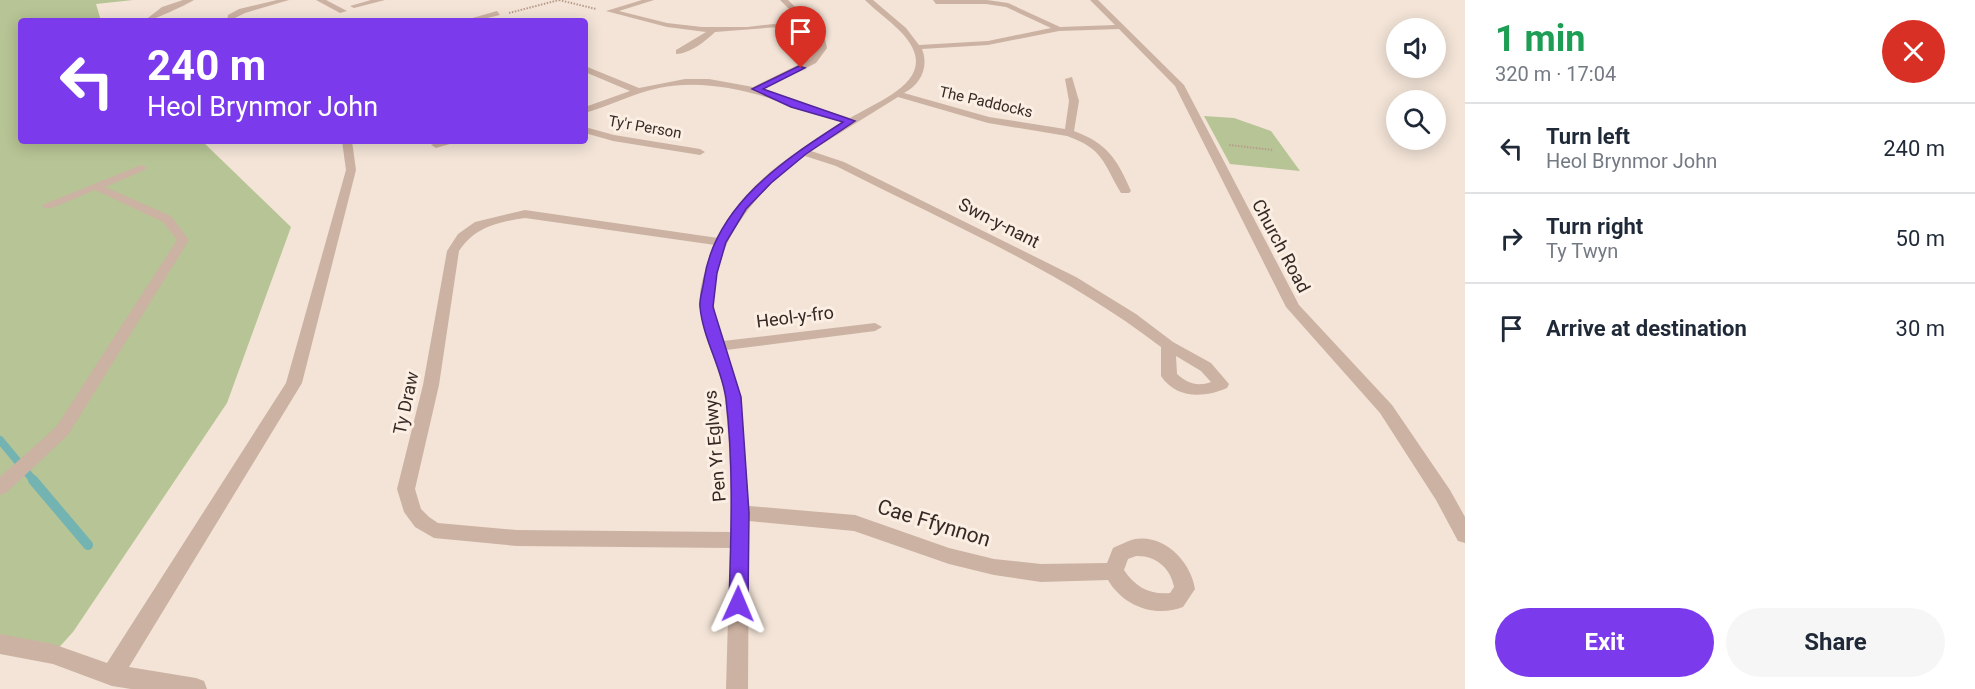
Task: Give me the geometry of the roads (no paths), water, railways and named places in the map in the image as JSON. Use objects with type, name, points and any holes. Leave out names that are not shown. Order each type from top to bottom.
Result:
[{"type":"street","points":[[152,18],[165,9],[190,0]]},
{"type":"street","points":[[231,18],[242,10],[285,0]]},
{"type":"street","points":[[320,0],[343,11]]},
{"type":"street","points":[[354,6],[381,0]]},
{"type":"street","points":[[650,0],[610,11],[674,26],[713,30],[807,23]]},
{"type":"street","points":[[756,89],[801,68],[820,54],[823,48],[821,37],[784,0]]},
{"type":"street","points":[[869,0],[919,47],[988,43],[1059,29],[1123,27]]},
{"type":"street","name":"Church Road","points":[[1094,0],[1179,85],[1293,307],[1386,409],[1443,495],[1465,535]]},
{"type":"street","points":[[936,2],[1001,3],[1019,9],[1059,29]]},
{"type":"street","points":[[477,18],[496,13]]},
{"type":"street","points":[[679,52],[698,43],[713,30]]},
{"type":"street","name":"Pen Yr Eglwys","points":[[737,689],[740,513],[733,397],[706,307],[711,273],[721,242],[742,207],[768,181],[803,152],[914,82],[922,70],[923,58],[919,47]]},
{"type":"street","points":[[588,70],[638,92]]},
{"type":"street","points":[[1069,79],[1074,101],[1069,133]]},
{"type":"street","points":[[588,109],[658,85],[695,81],[721,82],[756,89],[794,105],[850,121]]},
{"type":"street","name":"The Paddocks","points":[[897,94],[988,120],[1069,133],[1106,152],[1113,162],[1125,191]]},
{"type":"street","name":"Ty'r Person","points":[[588,131],[613,138],[700,152]]},
{"type":"street","points":[[112,675],[294,383],[351,170],[347,144]]},
{"type":"street","points":[[436,145],[441,144]]},
{"type":"street","name":"Swn-y-nant","points":[[803,152],[840,164],[1071,280],[1131,317],[1168,345]]},
{"type":"street","points":[[48,205],[141,168]]},
{"type":"street","points":[[0,488],[62,431],[183,240],[167,219],[94,186]]},
{"type":"street","name":"Ty Draw","points":[[721,242],[537,215],[501,218],[469,231],[456,244],[453,251],[430,384],[406,489],[413,512],[434,530],[517,538],[739,540]]},
{"type":"street","name":"Heol-y-fro","points":[[719,346],[875,327]]},
{"type":"street","name":"Cae Ffynnon","points":[[740,513],[855,523],[949,556],[994,567],[1041,573],[1114,571]]},
{"type":"street","points":[[0,644],[53,654],[112,675],[196,689]]},
{"type":"waterway","points":[[0,440],[34,481]]},
{"type":"waterway","points":[[33,480],[88,545]]}]
